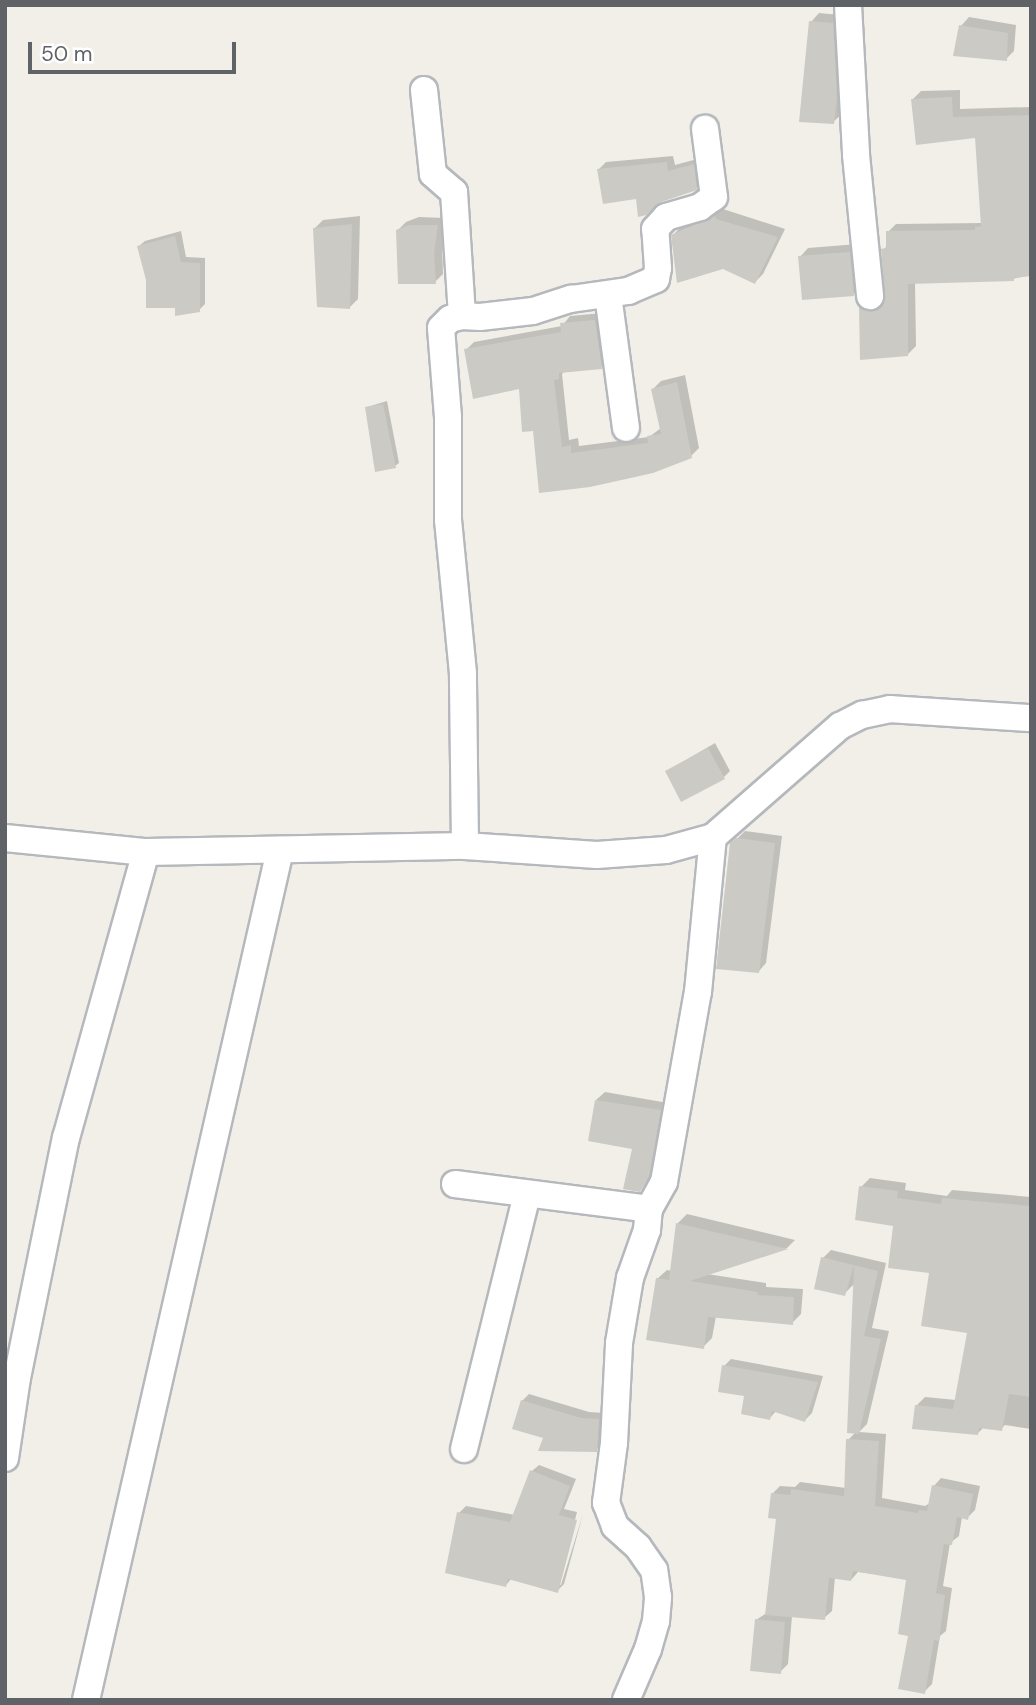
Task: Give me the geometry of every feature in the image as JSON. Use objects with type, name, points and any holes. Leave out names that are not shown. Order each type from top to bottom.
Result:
[{"type":"street","points":[[848,5],[856,155],[870,296]]},
{"type":"street","points":[[424,90],[433,174],[454,192],[462,316]]},
{"type":"street","points":[[465,846],[463,673],[448,520],[448,417],[441,328],[450,319],[462,316],[533,311],[570,299],[608,295],[647,285],[656,279],[658,268],[655,229],[666,217],[700,207],[713,197],[705,129]]},
{"type":"street","points":[[608,295],[626,428]]},
{"type":"street","points":[[5,838],[146,852],[465,846],[597,855],[666,850],[713,836],[839,726],[862,715],[890,709],[1031,718]]},
{"type":"street","points":[[626,1700],[648,1649],[656,1621],[658,1597],[654,1570],[638,1547],[615,1526],[606,1503],[614,1443],[619,1343],[631,1278],[647,1230],[649,1209],[664,1182],[698,992],[713,836]]},
{"type":"street","points":[[86,1700],[280,850]]},
{"type":"street","points":[[5,1458],[17,1378],[66,1138],[146,852]]},
{"type":"street","points":[[455,1184],[649,1209]]},
{"type":"street","points":[[464,1449],[527,1195]]},
{"type":"building","points":[[809,21],[833,23],[837,98],[834,124],[799,122]]},
{"type":"building","points":[[959,25],[1008,33],[1007,61],[953,56]]},
{"type":"building","points":[[952,97],[953,117],[1031,115],[1031,276],[1014,278],[1014,281],[908,284],[908,356],[860,360],[859,307],[872,312],[885,302],[881,249],[886,248],[886,231],[975,230],[975,227],[981,226],[975,138],[916,145],[911,99]]},
{"type":"building","points":[[667,162],[668,171],[694,164],[697,190],[661,202],[646,215],[638,217],[636,199],[603,204],[597,169]]},
{"type":"building","points":[[715,216],[716,219],[778,237],[755,284],[723,269],[677,283],[671,235]]},
{"type":"building","points":[[352,224],[350,309],[317,307],[313,228]]},
{"type":"building","points":[[409,225],[438,225],[434,253],[436,284],[398,284],[396,230]]},
{"type":"building","points":[[175,236],[181,262],[200,263],[200,312],[175,316],[175,308],[146,308],[146,280],[137,246]]},
{"type":"building","points":[[850,252],[854,296],[802,300],[798,256]]},
{"type":"building","points":[[595,320],[602,369],[559,373],[559,379],[554,380],[562,447],[571,445],[571,453],[648,443],[647,436],[661,434],[651,389],[677,382],[692,458],[653,473],[590,487],[539,493],[533,431],[522,432],[519,389],[473,399],[464,349],[561,332],[560,323]]},
{"type":"building","points":[[383,404],[396,468],[375,472],[365,407]]},
{"type":"building","points":[[708,748],[725,779],[681,802],[665,771]]},
{"type":"building","points":[[736,838],[775,843],[759,973],[716,969],[730,843]]},
{"type":"building","points":[[595,1100],[661,1110],[649,1177],[640,1192],[623,1189],[632,1149],[588,1141]]},
{"type":"building","points":[[859,1186],[898,1191],[897,1198],[941,1204],[942,1198],[1031,1206],[1031,1397],[1009,1394],[1002,1431],[979,1428],[978,1435],[912,1429],[915,1405],[953,1409],[967,1333],[921,1326],[929,1273],[888,1268],[893,1226],[855,1220]]},
{"type":"building","points":[[676,1223],[788,1249],[690,1281],[758,1292],[757,1295],[794,1297],[793,1325],[708,1317],[704,1349],[646,1340],[656,1278],[669,1280]]},
{"type":"building","points":[[821,1257],[854,1265],[845,1296],[814,1289]]},
{"type":"building","points":[[854,1265],[878,1271],[864,1336],[881,1339],[859,1434],[847,1433]]},
{"type":"building","points":[[722,1365],[818,1382],[805,1422],[772,1411],[770,1420],[741,1414],[744,1396],[718,1392]]},
{"type":"building","points":[[521,1400],[581,1418],[599,1419],[597,1452],[538,1451],[543,1438],[512,1429]]},
{"type":"building","points":[[846,1439],[879,1441],[875,1506],[918,1513],[919,1510],[927,1511],[932,1485],[973,1494],[968,1520],[957,1517],[952,1545],[944,1544],[936,1593],[945,1595],[939,1641],[934,1640],[925,1694],[898,1689],[908,1636],[898,1634],[906,1580],[853,1571],[851,1581],[829,1578],[825,1620],[765,1615],[776,1519],[768,1518],[771,1493],[790,1495],[791,1489],[844,1496]]},
{"type":"building","points":[[530,1470],[570,1486],[559,1515],[577,1520],[558,1593],[508,1579],[506,1587],[445,1573],[457,1512],[510,1522]]},
{"type":"building","points":[[755,1619],[785,1622],[781,1674],[750,1671]]}]
